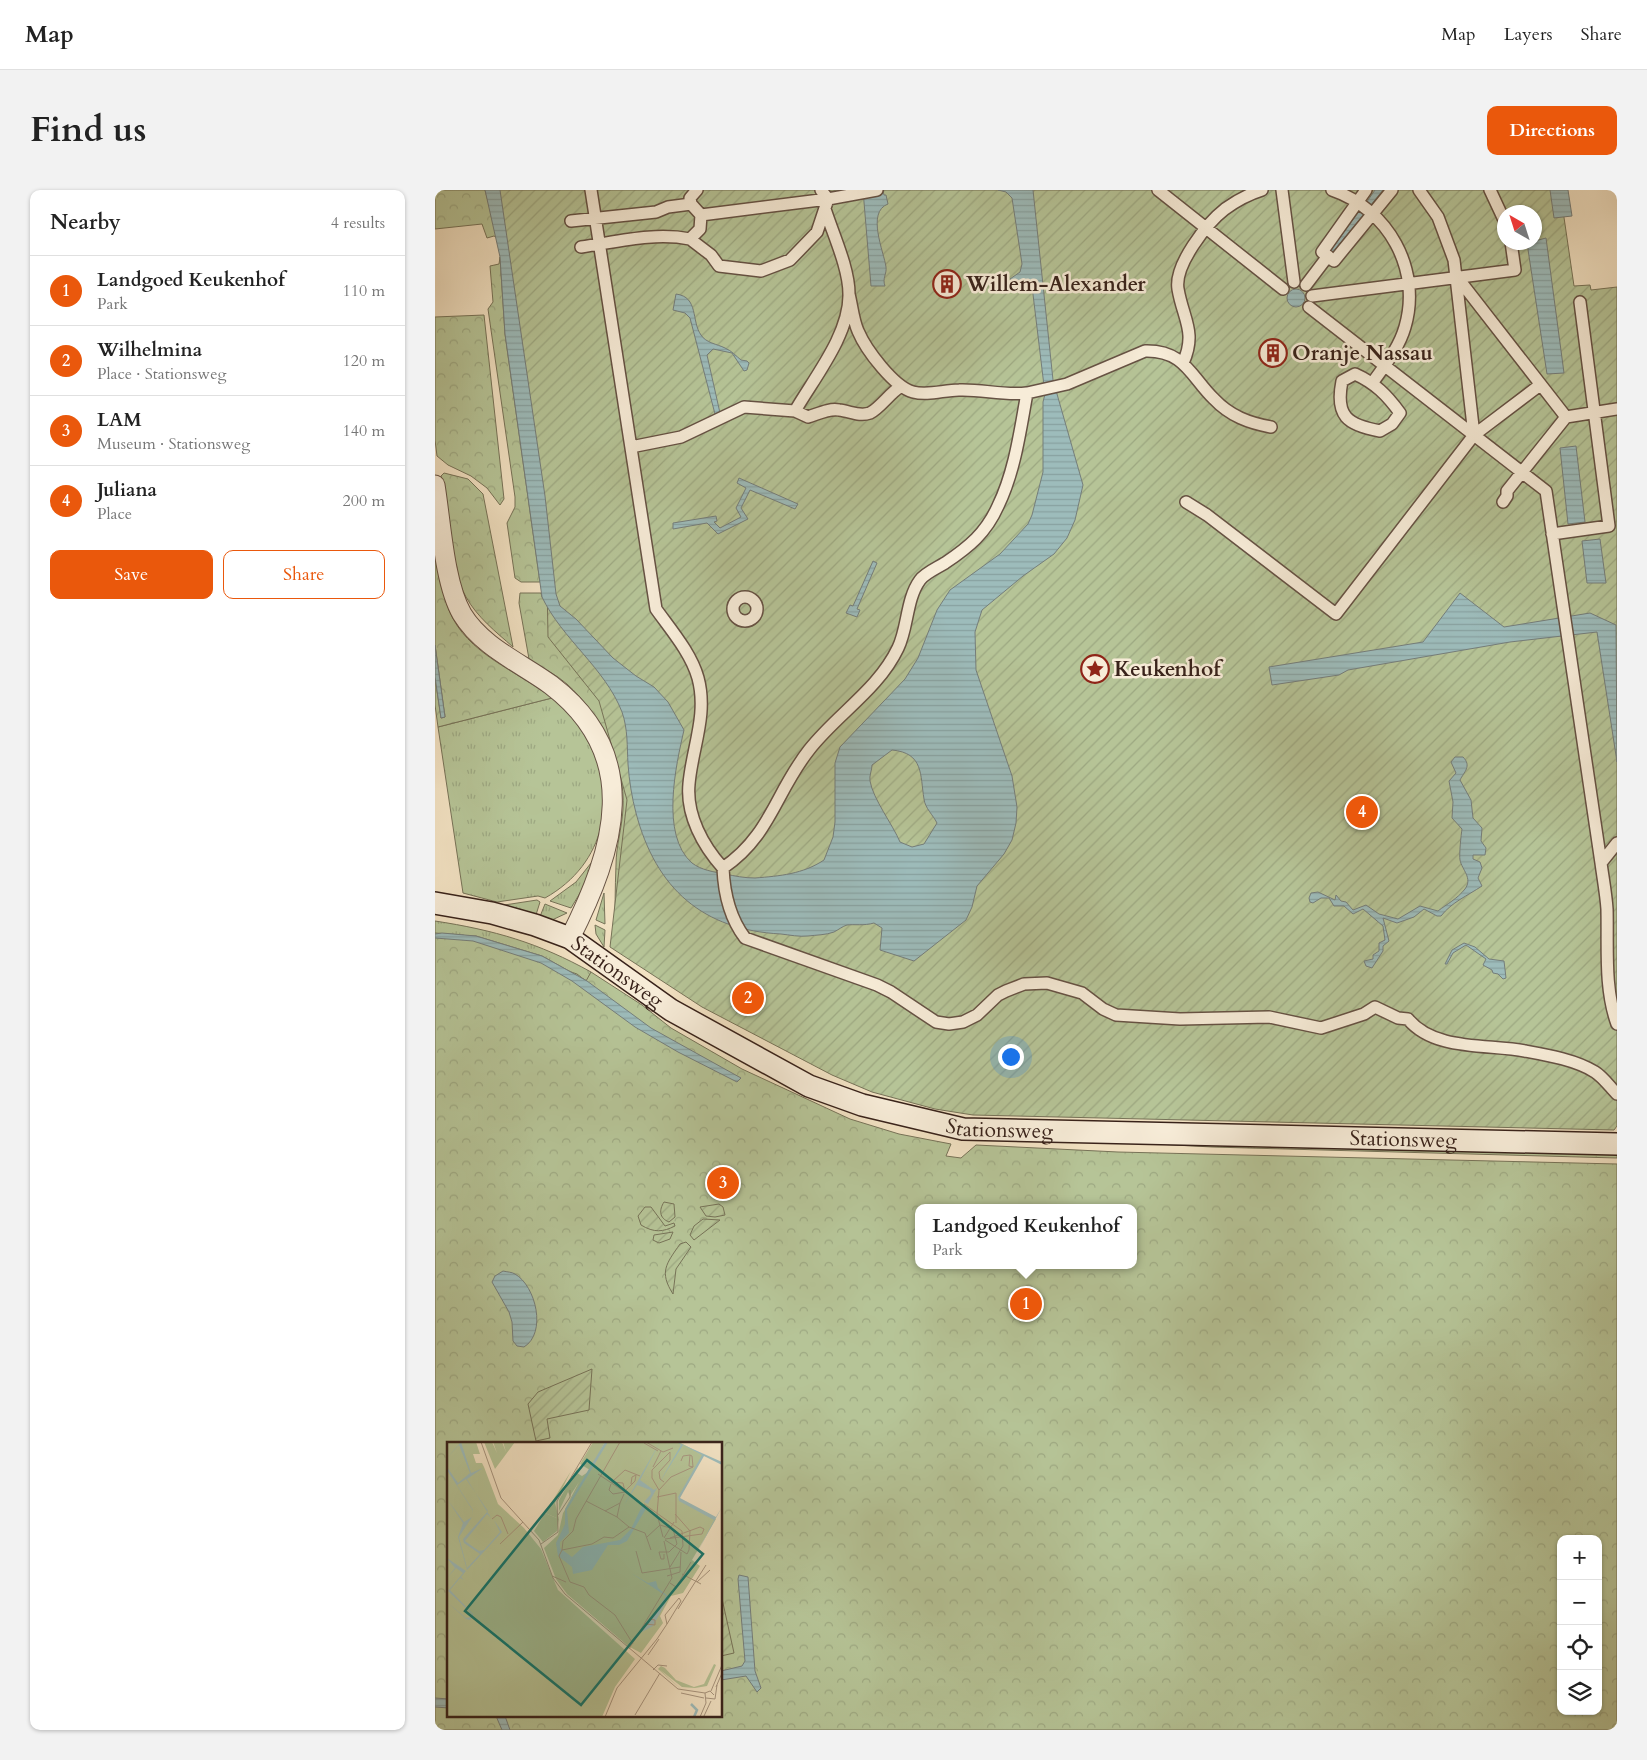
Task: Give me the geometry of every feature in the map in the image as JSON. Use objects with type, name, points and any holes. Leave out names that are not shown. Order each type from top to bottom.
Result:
[{"type":"main road","name":"Stationsweg","points":[[435,903],[500,915],[570,938],[671,1010],[809,1086],[862,1105],[963,1129],[1617,1144]]},
{"type":"street","points":[[591,190],[656,609],[691,662],[698,677],[701,695],[700,726],[689,783],[691,807],[705,845],[723,869],[728,903],[745,938],[891,992],[936,1022],[949,1024],[963,1022],[977,1015],[987,1004],[1005,991],[1025,984],[1047,983],[1082,992],[1103,1009],[1115,1015],[1180,1019],[1269,1017],[1321,1028],[1363,1014],[1375,1007],[1398,1018],[1409,1019],[1415,1028],[1439,1039],[1525,1050],[1578,1064],[1597,1072],[1617,1094]]},
{"type":"street","points":[[701,215],[825,199],[877,190]]},
{"type":"street","points":[[1158,190],[1283,289]]},
{"type":"street","points":[[1183,363],[1189,349],[1190,340],[1177,288],[1184,261],[1207,228],[1226,209],[1262,190]]},
{"type":"street","points":[[1282,190],[1294,282]]},
{"type":"street","points":[[1332,190],[1357,202],[1373,214],[1397,244],[1405,263],[1409,284],[1409,304],[1405,326],[1397,347],[1373,382]]},
{"type":"street","points":[[1367,190],[1322,252],[1334,261],[1392,190]]},
{"type":"street","points":[[1419,190],[1434,209],[1445,231],[1455,260],[1474,435]]},
{"type":"street","points":[[1490,190],[1497,205]]},
{"type":"street","points":[[571,221],[595,217],[621,216],[693,196],[701,215],[700,229],[690,239]]},
{"type":"street","points":[[581,247],[663,237],[690,239],[711,255],[719,266],[761,271],[789,260],[817,232],[825,199]]},
{"type":"street","points":[[825,199],[858,331],[869,350],[900,387],[920,393],[959,390],[995,394],[1030,392],[1067,384],[1145,351],[1165,354],[1187,365],[1214,400],[1247,423],[1271,427]]},
{"type":"street","points":[[1512,250],[1515,270],[1409,284],[1311,302],[1385,365],[1545,491],[1569,636],[1601,863],[1612,906],[1607,958],[1617,1024]]},
{"type":"street","points":[[1306,285],[1328,256]]},
{"type":"street","points":[[1457,277],[1566,417]]},
{"type":"street","points":[[795,411],[820,373],[837,342],[849,294]]},
{"type":"street","points":[[1552,534],[1609,526],[1579,302]]},
{"type":"street","points":[[1355,374],[1373,382],[1400,413],[1392,424],[1380,431],[1355,425],[1343,416],[1339,398],[1342,381],[1355,374]]},
{"type":"street","points":[[1186,502],[1207,515],[1336,614],[1474,435],[1540,385]]},
{"type":"street","points":[[631,447],[681,437],[744,407],[795,411],[808,417],[833,410],[859,415],[871,412],[889,394],[900,387]]},
{"type":"street","points":[[723,869],[746,850],[763,829],[791,774],[811,747],[879,680],[899,648],[914,591],[920,579],[981,536],[998,506],[1012,471],[1030,392]]},
{"type":"street","points":[[1503,502],[1507,496],[1507,491],[1566,417],[1617,409]]},
{"type":"street","points":[[435,485],[447,564],[453,592],[462,614],[477,633],[502,653],[551,686],[577,709],[593,730],[611,778],[614,808],[609,841],[593,886],[570,938]]},
{"type":"street","points":[[1601,863],[1617,843]]},
{"type":"green space","points":[[435,190],[485,190],[498,238],[494,236],[487,238],[482,224],[435,229]]},
{"type":"green space","name":"Keukenhof","points":[[493,190],[1560,190],[1574,286],[1590,285],[1591,290],[1617,287],[1617,1126],[1614,1130],[973,1115],[935,1109],[872,1092],[832,1075],[702,1007],[610,947],[627,800],[599,701],[548,637],[547,580]]},
{"type":"green space","points":[[500,257],[505,334],[540,582],[521,582],[515,578],[507,523],[515,507],[515,497],[488,309],[493,302],[490,266],[499,264]]},
{"type":"green space","points":[[484,315],[504,499],[500,505],[487,488],[471,476],[448,465],[437,456],[435,440],[435,317]]},
{"type":"green space","points":[[444,473],[468,479],[483,494],[513,647],[487,624],[470,604],[461,586],[456,571],[447,521],[441,476]]},
{"type":"green space","points":[[435,539],[443,593],[449,610],[467,639],[494,660],[552,698],[438,727],[435,705],[435,677],[441,718],[445,717],[435,645]]},
{"type":"green space","points":[[520,593],[541,593],[542,597],[608,685],[630,786],[615,934],[616,858],[623,809],[620,774],[609,740],[579,696],[563,680],[529,659],[519,603]]},
{"type":"green space","points":[[552,698],[578,725],[596,759],[602,781],[604,804],[601,826],[594,847],[582,867],[566,884],[545,898],[538,896],[497,902],[463,893],[438,727]]},
{"type":"green space","points":[[595,858],[586,883],[571,908],[550,901],[576,882]]},
{"type":"green space","points":[[604,893],[605,924],[596,920]]},
{"type":"green space","points":[[537,900],[540,902],[535,918],[498,906]]},
{"type":"green space","points":[[545,904],[567,913],[552,920],[539,919]]},
{"type":"green space","points":[[435,921],[497,933],[516,939],[553,953],[591,972],[587,981],[542,956],[476,936],[435,934]]},
{"type":"green space","points":[[595,925],[605,930],[604,947],[596,934]]},
{"type":"green space","points":[[435,933],[463,935],[577,974],[586,981],[591,972],[642,1005],[671,1028],[742,1069],[850,1119],[899,1134],[951,1144],[946,1156],[961,1158],[976,1145],[1118,1152],[1617,1164],[1617,1730],[435,1730]]},
{"type":"green space","points":[[1139,1143],[1617,1153],[1617,1158],[1212,1147]]},
{"type":"green space","points":[[664,1202],[674,1204],[675,1217],[669,1222],[661,1214]]},
{"type":"green space","points":[[719,1204],[723,1207],[725,1215],[706,1216],[700,1207]]},
{"type":"green space","points":[[645,1207],[651,1207],[665,1226],[674,1223],[675,1226],[658,1231],[641,1225],[638,1216]]},
{"type":"green space","points":[[703,1219],[720,1220],[694,1240],[690,1235],[694,1226]]},
{"type":"green space","points":[[673,1232],[670,1239],[659,1243],[653,1240],[654,1235]]},
{"type":"green space","points":[[686,1242],[691,1247],[676,1269],[673,1294],[666,1280],[666,1268],[680,1244]]},
{"type":"green space","points":[[592,1369],[589,1410],[547,1419],[550,1438],[536,1441],[528,1404],[538,1392]]},
{"type":"green space","points":[[723,1603],[734,1653],[723,1656]]},
{"type":"water","points":[[485,190],[500,190],[545,496],[556,594],[560,606],[576,619],[613,658],[654,687],[668,702],[684,730],[677,762],[673,818],[676,835],[682,851],[692,863],[708,870],[747,878],[791,874],[824,860],[833,837],[835,822],[835,763],[840,747],[905,679],[918,658],[937,610],[950,590],[1000,554],[1028,524],[1032,515],[1043,472],[1043,402],[1045,394],[1032,286],[1026,281],[1012,282],[1010,279],[1020,272],[1022,264],[1012,198],[1006,192],[998,190],[1033,190],[1053,380],[1083,485],[1075,520],[1067,538],[1054,554],[1023,576],[982,610],[975,632],[976,670],[1012,776],[1017,807],[1016,823],[1012,840],[1004,854],[977,886],[972,907],[966,920],[914,961],[880,950],[882,928],[874,923],[847,925],[831,933],[805,936],[753,931],[728,924],[706,914],[687,900],[670,884],[656,863],[645,840],[635,807],[629,776],[626,731],[622,712],[615,696],[605,681],[550,612],[542,597],[505,334],[500,257]],"holes":[[[892,750],[902,752],[915,760],[921,774],[927,808],[937,823],[924,844],[912,847],[900,842],[875,796],[870,779],[872,765]]]},
{"type":"water","points":[[863,190],[883,190],[884,195],[886,195],[888,204],[882,208],[878,215],[877,223],[886,267],[885,286],[871,286]]},
{"type":"water","points":[[1375,190],[1383,190],[1370,206],[1366,203]]},
{"type":"water","points":[[1550,190],[1568,190],[1572,216],[1554,218]]},
{"type":"water","points":[[1360,210],[1365,213],[1332,253],[1330,251]]},
{"type":"water","points":[[1546,238],[1564,373],[1547,374],[1528,250],[1542,250],[1542,239]]},
{"type":"water","points":[[1296,289],[1302,292],[1305,298],[1302,304],[1296,307],[1290,304],[1287,298],[1290,292]]},
{"type":"water","points":[[676,294],[688,300],[703,338],[727,349],[741,360],[749,363],[747,370],[744,371],[732,353],[713,349],[707,355],[720,413],[715,414],[690,318],[685,313],[673,310]]},
{"type":"water","points":[[1576,446],[1585,522],[1568,524],[1560,448]]},
{"type":"water","points":[[739,478],[798,504],[795,509],[750,490],[741,508],[748,519],[718,534],[707,523],[673,529],[673,523],[716,516],[717,521],[714,522],[720,528],[741,517],[736,508],[746,488],[737,483]]},
{"type":"water","points":[[1600,539],[1606,583],[1587,583],[1582,541]]},
{"type":"water","points":[[873,561],[877,563],[857,609],[860,610],[857,617],[846,613],[850,605],[853,606]]},
{"type":"water","points":[[1460,593],[1504,627],[1590,613],[1616,625],[1617,762],[1597,632],[1510,642],[1348,670],[1339,675],[1272,685],[1269,667],[1423,642]]},
{"type":"water","points":[[435,645],[445,717],[441,718],[435,677]]},
{"type":"water","points":[[1455,757],[1463,757],[1466,760],[1467,766],[1460,780],[1471,800],[1473,818],[1482,828],[1481,841],[1486,848],[1485,855],[1473,855],[1473,859],[1480,862],[1482,868],[1478,878],[1482,886],[1455,903],[1441,916],[1437,916],[1424,909],[1414,917],[1397,923],[1383,918],[1389,941],[1383,946],[1383,951],[1372,968],[1366,966],[1364,961],[1373,959],[1373,955],[1379,951],[1379,943],[1385,940],[1383,926],[1363,909],[1353,914],[1344,906],[1334,906],[1329,898],[1321,898],[1313,903],[1310,902],[1311,893],[1318,892],[1335,900],[1336,895],[1353,910],[1366,905],[1379,914],[1398,919],[1420,906],[1438,911],[1459,896],[1465,889],[1468,881],[1460,860],[1462,829],[1452,818],[1453,802],[1449,781],[1456,773],[1451,762]]},
{"type":"water","points":[[435,934],[476,936],[542,956],[587,981],[651,1028],[741,1078],[737,1082],[678,1052],[635,1027],[572,981],[541,963],[473,941],[435,938]]},
{"type":"water","points":[[1464,943],[1475,947],[1489,959],[1504,961],[1506,978],[1503,979],[1483,965],[1486,959],[1466,945],[1453,953],[1447,964],[1445,964],[1452,950]]},
{"type":"water","points":[[503,1271],[514,1273],[522,1280],[529,1288],[533,1299],[537,1321],[531,1340],[524,1347],[517,1346],[513,1341],[512,1322],[509,1312],[492,1282],[495,1276]]},
{"type":"water","points":[[739,1575],[748,1577],[755,1671],[761,1688],[757,1692],[746,1676],[723,1680],[723,1671],[742,1666],[745,1661]]},
{"type":"water","points":[[435,1698],[447,1699],[447,1708],[435,1707]]},
{"type":"water","points":[[497,1718],[506,1718],[510,1730],[502,1730]]},
{"type":"place","name":"Willem-Alexander","points":[[947,284]]},
{"type":"place","name":"Oranje Nassau","points":[[1273,353]]},
{"type":"place","name":"Keukenhof","points":[[1095,669]]},
{"type":"place","name":"Juliana","points":[[1362,812]]},
{"type":"place","name":"Wilhelmina","points":[[748,998]]},
{"type":"place","name":"LAM","points":[[723,1183]]},
{"type":"place","name":"Landgoed Keukenhof","points":[[1026,1304]]}]
